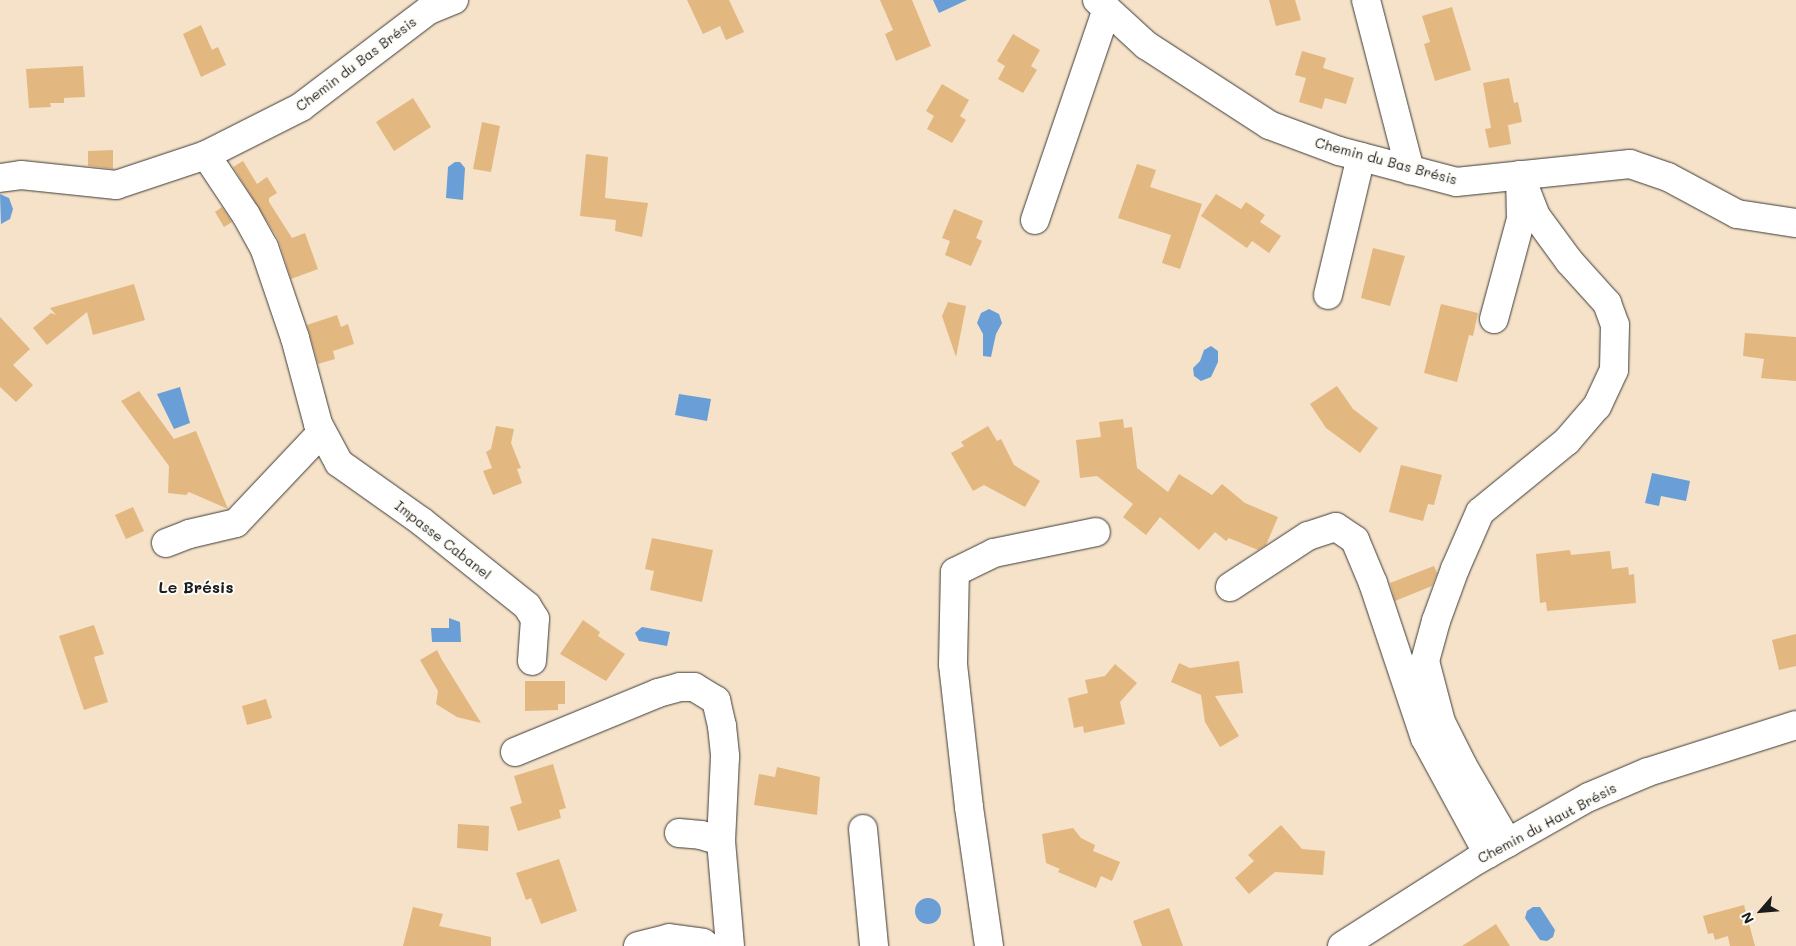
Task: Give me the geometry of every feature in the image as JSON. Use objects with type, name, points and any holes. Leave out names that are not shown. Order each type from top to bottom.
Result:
[{"type":"street","name":"Chemin du Bas Brésis","points":[[0,178],[21,175],[116,185],[206,155],[301,107],[428,10],[454,0]]},
{"type":"street","points":[[1366,0],[1410,170]]},
{"type":"street","name":"Chemin du Bas Brésis","points":[[1102,5],[1146,46],[1269,125],[1361,157],[1456,182],[1630,164],[1668,177],[1737,214],[1796,223]]},
{"type":"street","points":[[1035,220],[1102,5]]},
{"type":"street","name":"Impasse Cabanel","points":[[206,155],[246,215],[264,247],[322,432],[339,463],[420,521],[527,606],[535,619],[532,661]]},
{"type":"street","points":[[1328,295],[1361,157]]},
{"type":"street","points":[[1494,319],[1521,219],[1520,175]]},
{"type":"street","points":[[1498,848],[1463,766],[1441,722],[1425,661],[1436,621],[1454,569],[1480,512],[1567,441],[1597,406],[1614,370],[1616,325],[1607,303],[1569,261],[1536,216],[1520,175]]},
{"type":"street","points":[[166,543],[189,534],[236,524],[322,432]]},
{"type":"street","points":[[1230,586],[1308,536],[1336,527],[1355,540],[1373,583],[1425,738],[1498,848]]},
{"type":"street","points":[[989,946],[969,807],[953,664],[956,572],[994,553],[1096,532]]},
{"type":"street","points":[[515,752],[658,693],[680,687],[694,687],[716,700],[722,726],[725,757],[721,841],[730,946]]},
{"type":"street","name":"Chemin du Haut Brésis","points":[[1342,946],[1498,848],[1589,798],[1648,772],[1796,724]]},
{"type":"street","points":[[863,829],[874,946]]},
{"type":"street","points":[[679,833],[701,835],[721,841]]},
{"type":"street","points":[[638,946],[669,938],[703,943],[708,946]]},
{"type":"water","points":[[933,0],[967,0],[939,13]]},
{"type":"water","points":[[455,162],[460,162],[465,168],[463,200],[446,198],[448,167]]},
{"type":"water","points":[[0,194],[9,198],[13,209],[10,219],[1,224]]},
{"type":"water","points":[[989,309],[999,314],[1002,323],[996,334],[991,357],[983,356],[983,334],[977,323],[981,313]]},
{"type":"water","points":[[1211,346],[1218,351],[1218,362],[1211,377],[1201,381],[1194,376],[1193,368],[1200,361],[1204,350]]},
{"type":"water","points":[[180,387],[190,423],[174,429],[157,394]]},
{"type":"water","points":[[679,394],[711,399],[707,421],[675,415]]},
{"type":"water","points":[[1652,473],[1690,481],[1686,501],[1661,496],[1659,506],[1645,503]]},
{"type":"water","points":[[449,618],[460,622],[461,642],[432,642],[431,628],[449,628]]},
{"type":"water","points":[[642,627],[670,632],[667,646],[639,641],[635,633]]},
{"type":"water","points":[[928,898],[937,902],[941,911],[937,920],[928,924],[919,920],[915,911],[919,902]]},
{"type":"water","points":[[1533,907],[1540,907],[1555,930],[1553,937],[1547,941],[1540,940],[1525,918],[1527,911]]},
{"type":"building","points":[[687,0],[729,0],[744,32],[726,40],[720,26],[703,34]]},
{"type":"building","points":[[880,0],[912,0],[931,46],[896,61],[885,34],[893,30]]},
{"type":"building","points":[[1269,0],[1295,0],[1301,20],[1276,26]]},
{"type":"building","points":[[1452,7],[1471,70],[1435,81],[1424,44],[1430,42],[1422,16]]},
{"type":"building","points":[[201,25],[212,50],[218,47],[226,65],[201,77],[183,34]]},
{"type":"building","points":[[1013,34],[1040,50],[1031,66],[1037,70],[1023,93],[998,79],[1005,66],[997,61]]},
{"type":"building","points":[[1302,51],[1326,58],[1323,68],[1354,78],[1346,104],[1325,98],[1322,109],[1299,102],[1306,78],[1295,75]]},
{"type":"building","points":[[83,66],[85,97],[64,98],[64,103],[50,103],[51,107],[29,108],[26,69]]},
{"type":"building","points":[[1509,78],[1514,103],[1518,102],[1522,122],[1508,125],[1511,144],[1489,148],[1485,129],[1491,128],[1483,83]]},
{"type":"building","points":[[942,84],[969,100],[960,116],[966,120],[952,143],[927,129],[934,116],[926,111]]},
{"type":"building","points":[[413,98],[431,127],[394,151],[376,122]]},
{"type":"building","points":[[482,122],[500,126],[491,172],[473,169]]},
{"type":"building","points":[[113,150],[113,169],[88,166],[88,151]]},
{"type":"building","points":[[586,154],[608,157],[605,198],[648,203],[642,237],[615,231],[616,220],[580,216]]},
{"type":"building","points":[[243,161],[257,184],[267,177],[277,193],[269,198],[269,202],[292,238],[305,233],[318,269],[291,279],[278,239],[233,167]]},
{"type":"building","points":[[1137,164],[1156,170],[1150,187],[1202,204],[1180,269],[1162,263],[1171,235],[1118,218]]},
{"type":"building","points":[[1216,194],[1241,209],[1246,202],[1265,215],[1260,222],[1281,236],[1269,253],[1252,241],[1247,248],[1201,216]]},
{"type":"building","points":[[222,207],[232,222],[224,227],[215,212]]},
{"type":"building","points":[[954,209],[983,221],[976,238],[982,241],[971,266],[945,255],[950,241],[942,238]]},
{"type":"building","points":[[1373,248],[1405,256],[1390,306],[1361,298]]},
{"type":"building","points":[[134,284],[145,320],[93,335],[87,312],[47,345],[33,328],[51,313],[56,315],[50,308]]},
{"type":"building","points":[[948,302],[966,306],[956,357],[942,316]]},
{"type":"building","points":[[1441,304],[1478,313],[1473,336],[1469,335],[1457,382],[1424,373]]},
{"type":"building","points":[[337,315],[341,327],[348,324],[354,344],[333,351],[335,359],[318,364],[307,325]]},
{"type":"building","points":[[0,317],[30,349],[13,365],[33,385],[16,402],[0,387]]},
{"type":"building","points":[[1745,333],[1796,337],[1796,381],[1761,378],[1764,359],[1743,356]]},
{"type":"building","points":[[1337,386],[1353,409],[1378,428],[1360,453],[1326,428],[1310,404]]},
{"type":"building","points":[[139,391],[174,439],[196,431],[228,509],[189,492],[186,495],[168,493],[169,466],[121,401]]},
{"type":"building","points":[[1123,419],[1124,428],[1132,427],[1137,468],[1168,492],[1179,474],[1212,495],[1222,484],[1245,503],[1278,517],[1266,545],[1258,550],[1229,538],[1226,541],[1215,532],[1199,550],[1160,517],[1146,535],[1123,517],[1133,504],[1097,476],[1080,478],[1076,440],[1101,437],[1099,422]]},
{"type":"building","points":[[496,426],[514,429],[511,443],[521,468],[517,469],[522,483],[493,495],[483,471],[492,468],[486,452],[491,449]]},
{"type":"building","points":[[988,426],[997,441],[1001,439],[1014,465],[1040,481],[1025,507],[984,485],[973,491],[951,453],[964,446],[961,442]]},
{"type":"building","points":[[1401,465],[1442,475],[1434,505],[1428,504],[1423,521],[1389,512]]},
{"type":"building","points":[[133,507],[144,531],[126,539],[115,515]]},
{"type":"building","points":[[652,538],[713,550],[702,602],[650,590],[654,571],[645,569]]},
{"type":"building","points":[[1570,550],[1571,555],[1610,551],[1612,569],[1628,567],[1629,575],[1634,574],[1636,603],[1547,611],[1546,602],[1540,603],[1536,554]]},
{"type":"building","points":[[1434,566],[1437,573],[1432,586],[1395,601],[1390,583]]},
{"type":"building","points":[[583,620],[600,632],[598,636],[625,654],[606,681],[560,654]]},
{"type":"building","points":[[94,625],[104,654],[94,657],[108,702],[84,710],[59,636]]},
{"type":"building","points":[[1796,634],[1796,666],[1779,670],[1772,640]]},
{"type":"building","points":[[437,650],[481,723],[457,717],[436,704],[438,691],[420,660]]},
{"type":"building","points":[[1239,661],[1243,693],[1215,696],[1239,736],[1220,747],[1205,722],[1201,695],[1171,682],[1179,663],[1190,668]]},
{"type":"building","points":[[1115,664],[1137,683],[1120,702],[1125,724],[1084,733],[1083,726],[1074,728],[1068,698],[1088,693],[1085,680],[1105,676]]},
{"type":"building","points":[[525,681],[565,681],[565,704],[558,704],[558,710],[525,711]]},
{"type":"building","points":[[266,699],[272,718],[247,725],[242,706]]},
{"type":"building","points":[[553,764],[566,808],[559,810],[561,818],[518,831],[510,807],[522,803],[514,776]]},
{"type":"building","points":[[777,767],[820,777],[817,815],[754,805],[759,774],[775,777]]},
{"type":"building","points":[[458,824],[489,826],[488,851],[457,848]]},
{"type":"building","points":[[1281,825],[1302,849],[1325,851],[1323,875],[1275,872],[1249,894],[1235,878],[1254,861],[1248,855]]},
{"type":"building","points":[[1073,828],[1081,838],[1095,845],[1093,851],[1120,862],[1112,881],[1101,876],[1096,888],[1058,872],[1060,869],[1046,863],[1042,834]]},
{"type":"building","points":[[559,859],[577,911],[541,924],[531,898],[526,900],[516,873]]},
{"type":"building","points":[[1744,905],[1755,946],[1730,946],[1728,936],[1715,940],[1713,933],[1708,934],[1703,916]]},
{"type":"building","points":[[413,907],[443,914],[439,926],[491,937],[491,946],[403,946]]},
{"type":"building","points":[[1169,908],[1183,946],[1142,946],[1133,921]]},
{"type":"building","points":[[1496,924],[1510,946],[1462,946]]},
{"type":"district","name":"Le Brésis","points":[[196,587]]}]
